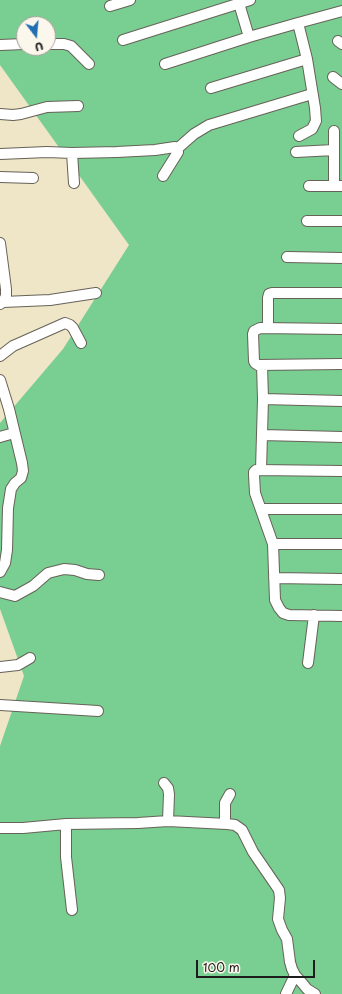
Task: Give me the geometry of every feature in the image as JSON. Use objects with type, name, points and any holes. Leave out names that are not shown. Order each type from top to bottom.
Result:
[{"type":"street","points":[[110,6],[130,0]]},
{"type":"street","points":[[123,40],[238,2],[250,0]]},
{"type":"street","points":[[238,2],[248,37]]},
{"type":"street","points":[[165,64],[248,37],[342,10]]},
{"type":"street","points":[[298,23],[307,59],[316,121],[312,129],[299,136]]},
{"type":"street","points":[[0,45],[16,44]]},
{"type":"street","points":[[56,44],[71,46],[89,64]]},
{"type":"street","points":[[211,88],[307,59]]},
{"type":"street","points":[[333,77],[342,84]]},
{"type":"street","points":[[162,176],[176,156],[178,152],[177,149],[194,134],[209,125],[312,94]]},
{"type":"street","points":[[0,114],[13,115],[47,107],[78,106]]},
{"type":"street","points":[[309,186],[338,186],[334,150],[334,131]]},
{"type":"street","points":[[0,154],[155,150],[175,147],[177,149]]},
{"type":"street","points":[[296,152],[334,150]]},
{"type":"street","points":[[72,153],[74,183]]},
{"type":"street","points":[[0,177],[33,178]]},
{"type":"street","points":[[307,221],[342,221]]},
{"type":"street","points":[[0,243],[6,289],[6,296],[2,303]]},
{"type":"street","points":[[287,257],[342,258]]},
{"type":"street","points":[[2,303],[50,300],[96,293]]},
{"type":"street","points":[[268,328],[269,294],[342,293]]},
{"type":"street","points":[[0,356],[13,346],[65,323],[73,328],[81,343]]},
{"type":"street","points":[[342,329],[260,328],[254,331],[253,334],[255,363],[258,365],[342,364]]},
{"type":"street","points":[[261,470],[263,399],[262,365]]},
{"type":"street","points":[[0,380],[9,409],[23,470],[21,478],[15,483],[12,489],[8,508],[7,550],[5,563],[0,572]]},
{"type":"street","points":[[263,399],[342,401]]},
{"type":"street","points":[[0,437],[14,433]]},
{"type":"street","points":[[262,435],[342,437]]},
{"type":"street","points":[[342,471],[256,470],[254,472],[255,493],[273,544],[275,600],[279,608],[283,613],[289,615],[342,616]]},
{"type":"street","points":[[261,509],[342,509]]},
{"type":"street","points":[[273,544],[342,544]]},
{"type":"street","points":[[0,592],[15,596],[33,586],[48,573],[64,569],[99,575]]},
{"type":"street","points":[[274,578],[342,578]]},
{"type":"street","points":[[308,663],[314,615]]},
{"type":"street","points":[[0,667],[18,665],[30,658]]},
{"type":"street","points":[[0,705],[98,711]]},
{"type":"street","points":[[164,783],[168,788],[169,794],[168,821]]},
{"type":"street","points":[[225,799],[225,824]]},
{"type":"street","points":[[0,828],[23,828],[66,824],[168,821],[235,825],[242,830],[257,857],[279,890],[280,898],[278,919],[287,939],[290,962],[295,975],[307,989],[316,994]]},
{"type":"street","points":[[66,824],[66,857],[72,910]]},
{"type":"street","points":[[286,994],[295,975]]},
{"type":"green space","points":[[0,0],[342,0],[342,994],[0,994],[0,746],[24,676],[0,609],[0,423],[63,349],[129,245],[0,65]]}]
